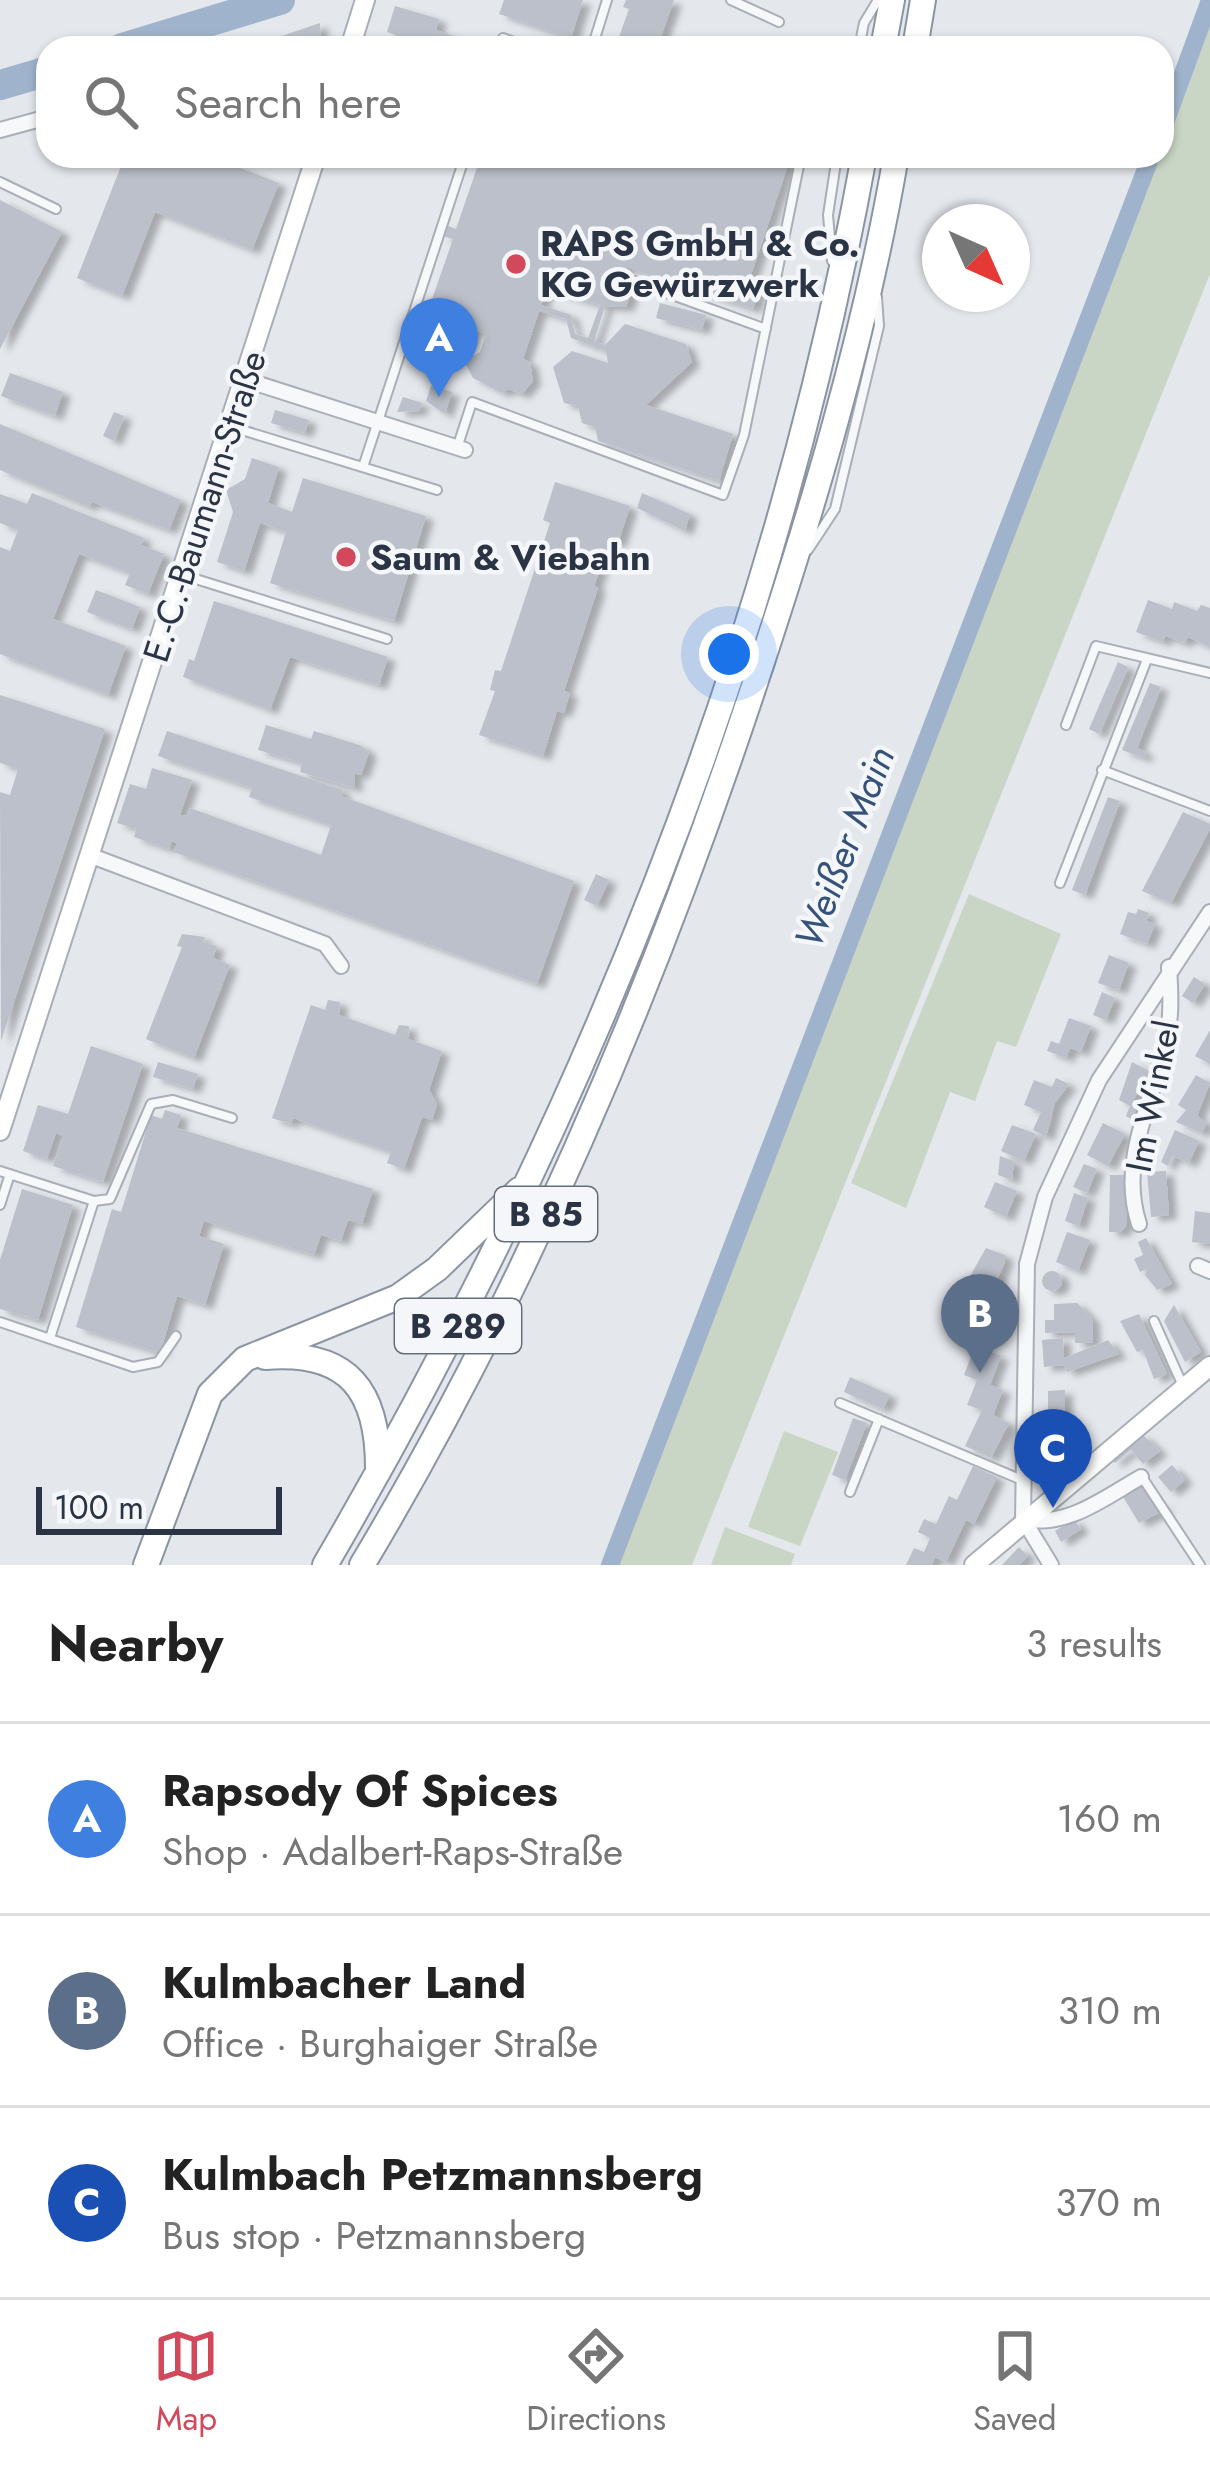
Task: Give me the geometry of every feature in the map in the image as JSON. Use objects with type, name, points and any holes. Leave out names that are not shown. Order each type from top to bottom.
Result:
[{"type":"highway","points":[[885,36],[892,0]]},
{"type":"highway","points":[[917,36],[923,0]]},
{"type":"highway","name":"B 85","points":[[533,1176],[602,1018],[684,805],[748,616],[836,292],[861,168]]},
{"type":"highway","name":"B 85","points":[[362,1565],[510,1293],[640,1009],[791,576],[874,261],[893,168]]},
{"type":"highway","points":[[146,1565],[210,1394],[245,1359],[398,1297],[437,1269],[533,1176]]},
{"type":"highway","name":"B 289","points":[[325,1565],[379,1474],[533,1176]]},
{"type":"highway","points":[[245,1359],[299,1354],[339,1367],[361,1390],[373,1415],[379,1474]]},
{"type":"street","points":[[354,36],[365,0]]},
{"type":"street","points":[[0,130],[36,120]]},
{"type":"street","name":"E.-C.-Baumann-Straße","points":[[0,1131],[312,168]]},
{"type":"street","points":[[246,380],[460,450]]},
{"type":"street","points":[[89,855],[325,944],[341,965]]},
{"type":"street","points":[[1051,1565],[1023,1519],[1022,1316],[1027,1264],[1045,1197],[1099,1080],[1169,967],[1210,912]]},
{"type":"street","name":"Im Winkel","points":[[1139,1224],[1133,1208],[1133,1151],[1170,1016],[1169,967]]},
{"type":"street","points":[[974,1565],[1210,1366]]},
{"type":"street","points":[[1023,1519],[1043,1523],[1072,1516],[1141,1477]]},
{"type":"lane","points":[[596,36],[607,0]]},
{"type":"lane","points":[[731,0],[779,22]]},
{"type":"lane","points":[[861,36],[878,0]]},
{"type":"lane","points":[[363,467],[461,168]]},
{"type":"lane","points":[[460,450],[472,402],[723,495],[744,435],[799,168]]},
{"type":"lane","points":[[836,168],[828,215],[836,292]]},
{"type":"lane","points":[[0,182],[56,209]]},
{"type":"lane","points":[[634,281],[766,329]]},
{"type":"lane","points":[[231,426],[437,490]]},
{"type":"lane","points":[[182,575],[387,639]]},
{"type":"lane","points":[[1066,725],[1096,646],[1145,662],[1210,674]]},
{"type":"lane","points":[[1060,883],[1145,662]]},
{"type":"lane","points":[[1102,770],[1210,811]]},
{"type":"lane","points":[[0,1205],[5,1172],[94,1201],[118,1192],[151,1104],[173,1100],[232,1118]]},
{"type":"lane","points":[[50,1338],[94,1201]]},
{"type":"lane","points":[[1154,1321],[1184,1387]]},
{"type":"lane","points":[[0,1322],[133,1367],[158,1362],[176,1336]]},
{"type":"lane","points":[[840,1403],[1024,1481]]},
{"type":"lane","points":[[850,1492],[879,1419]]},
{"type":"lane","points":[[1141,1477],[1200,1565]]},
{"type":"green space","points":[[1210,0],[1210,274],[692,1565],[615,1565],[1145,168],[1174,168],[1174,93]]},
{"type":"green space","points":[[969,894],[1061,934],[1016,1047],[997,1041],[975,1101],[950,1092],[906,1208],[851,1183]]},
{"type":"green space","points":[[784,1431],[838,1452],[800,1546],[748,1527]]},
{"type":"green space","points":[[725,1527],[795,1554],[791,1565],[711,1565]]},
{"type":"building","points":[[504,0],[583,0],[572,36],[499,14]]},
{"type":"building","points":[[626,0],[674,0],[661,36],[619,36],[629,9],[623,7]]},
{"type":"building","points":[[395,6],[439,19],[436,30],[453,36],[398,36],[387,32]]},
{"type":"building","points":[[320,23],[321,36],[282,36]]},
{"type":"building","points":[[120,168],[240,168],[279,183],[252,250],[155,212],[122,296],[77,278]]},
{"type":"building","points":[[477,168],[787,168],[750,278],[762,282],[753,309],[626,267],[621,282],[633,286],[626,307],[605,306],[594,341],[605,345],[625,324],[686,344],[692,362],[646,405],[733,434],[719,481],[598,441],[595,427],[582,423],[578,406],[564,403],[553,367],[572,351],[608,363],[606,351],[571,338],[566,319],[539,311],[523,359],[530,362],[533,381],[522,394],[508,389],[502,393],[473,378],[464,361],[480,352],[486,334],[473,330],[467,346],[429,333],[432,324],[416,318],[420,307],[439,314],[442,306],[431,302],[453,239],[443,236],[446,225],[456,229]],"holes":[[[547,289],[600,305],[588,338],[575,334],[571,315],[541,305]]]},
{"type":"building","points":[[0,200],[62,232],[0,349]]},
{"type":"building","points":[[660,303],[706,315],[702,330],[656,318]]},
{"type":"building","points":[[10,373],[63,392],[55,416],[1,396]]},
{"type":"building","points":[[431,386],[452,392],[445,414],[426,401]]},
{"type":"building","points":[[403,397],[422,403],[419,411],[397,412]]},
{"type":"building","points":[[275,410],[309,420],[305,433],[271,423]]},
{"type":"building","points":[[114,412],[124,416],[114,441],[103,436]]},
{"type":"building","points":[[0,424],[181,500],[169,530],[92,502],[89,507],[0,470]]},
{"type":"building","name":"Saum & Viebahn","points":[[252,458],[279,467],[268,503],[292,512],[303,478],[426,516],[394,621],[270,583],[286,532],[260,523],[244,571],[217,562],[233,512],[226,490],[245,479]]},
{"type":"building","points":[[555,482],[630,506],[618,544],[610,541],[594,586],[598,588],[564,691],[570,693],[564,713],[557,711],[543,756],[479,735],[495,691],[490,690],[495,670],[501,671],[550,523],[543,520]]},
{"type":"building","points":[[32,493],[144,538],[141,545],[164,554],[148,594],[125,585],[130,573],[79,554],[53,619],[126,646],[108,695],[0,654],[0,547],[10,551],[18,530],[0,523],[0,494],[27,504]]},
{"type":"building","points":[[642,493],[690,514],[685,531],[637,508]]},
{"type":"building","points":[[96,590],[140,607],[132,629],[87,612]]},
{"type":"building","points":[[1148,600],[1172,609],[1174,602],[1197,611],[1201,605],[1210,608],[1210,647],[1188,637],[1185,643],[1165,636],[1163,642],[1136,632]]},
{"type":"building","points":[[214,601],[388,657],[379,685],[290,657],[270,710],[183,677],[189,659],[194,661]]},
{"type":"building","points":[[1118,662],[1128,667],[1099,734],[1089,729]]},
{"type":"building","points":[[1150,683],[1161,687],[1137,748],[1146,752],[1144,758],[1122,750]]},
{"type":"building","points":[[0,695],[105,729],[1,1041],[0,792],[10,795],[18,769],[0,763]]},
{"type":"building","points":[[266,725],[311,739],[314,731],[362,746],[369,753],[361,775],[354,773],[355,788],[300,772],[302,763],[258,750]]},
{"type":"building","points":[[167,731],[343,790],[341,796],[574,881],[537,984],[174,852],[177,843],[172,841],[169,849],[134,837],[136,829],[117,823],[130,784],[146,789],[152,768],[192,780],[180,815],[187,816],[190,808],[321,855],[331,825],[249,797],[252,788],[158,756]]},
{"type":"building","points":[[1108,797],[1120,801],[1085,895],[1072,890]]},
{"type":"building","points":[[1183,812],[1210,824],[1210,829],[1171,903],[1142,891]]},
{"type":"building","points":[[596,874],[609,880],[597,906],[584,900]]},
{"type":"building","points":[[1138,909],[1149,913],[1146,921],[1155,924],[1147,944],[1120,934],[1128,912],[1136,914]]},
{"type":"building","points":[[182,934],[205,937],[203,942],[217,946],[213,958],[230,965],[194,1058],[146,1039],[182,947],[177,946]]},
{"type":"building","points":[[1109,955],[1129,963],[1119,990],[1098,983]]},
{"type":"building","points":[[1194,977],[1205,984],[1193,1003],[1182,996]]},
{"type":"building","points":[[1102,992],[1115,998],[1106,1020],[1093,1015]]},
{"type":"building","points":[[328,1000],[340,1002],[339,1015],[395,1035],[399,1025],[409,1026],[408,1039],[442,1051],[429,1090],[437,1104],[432,1120],[422,1117],[404,1169],[387,1163],[391,1152],[293,1118],[291,1124],[272,1118],[311,1005],[325,1010]]},
{"type":"building","points":[[1069,1018],[1091,1026],[1081,1052],[1070,1048],[1066,1058],[1047,1051],[1051,1041],[1059,1044]]},
{"type":"building","points":[[1210,1030],[1210,1064],[1195,1056]]},
{"type":"building","points":[[91,1046],[143,1064],[103,1182],[53,1166],[63,1136],[56,1133],[47,1159],[23,1151],[38,1105],[68,1114]]},
{"type":"building","points":[[158,1062],[198,1074],[193,1089],[153,1077]]},
{"type":"building","points":[[1132,1062],[1149,1071],[1133,1101],[1141,1105],[1137,1123],[1126,1116],[1130,1106],[1119,1100]]},
{"type":"building","points":[[1196,1075],[1210,1083],[1197,1116],[1207,1123],[1202,1133],[1176,1122],[1186,1110],[1178,1105]]},
{"type":"building","points":[[1056,1078],[1069,1084],[1055,1103],[1046,1137],[1033,1130],[1041,1112],[1024,1105],[1034,1080],[1052,1087]]},
{"type":"building","points":[[165,1110],[181,1115],[177,1128],[373,1189],[362,1224],[348,1220],[341,1241],[321,1235],[314,1255],[204,1221],[199,1236],[224,1244],[205,1305],[177,1296],[160,1353],[76,1327],[112,1209],[121,1212],[151,1115],[162,1119]]},
{"type":"building","points":[[1103,1123],[1125,1134],[1108,1166],[1087,1155]]},
{"type":"building","points":[[1012,1125],[1036,1134],[1024,1161],[1001,1151]]},
{"type":"building","points":[[1175,1130],[1199,1141],[1189,1163],[1173,1156],[1168,1166],[1161,1162]]},
{"type":"building","points":[[1000,1156],[1014,1161],[1012,1180],[998,1175]]},
{"type":"building","points":[[1084,1164],[1097,1169],[1087,1193],[1073,1187]]},
{"type":"building","points":[[1166,1171],[1169,1215],[1151,1217],[1147,1172]]},
{"type":"building","points":[[1110,1175],[1127,1175],[1126,1227],[1120,1232],[1109,1232]]},
{"type":"building","points":[[995,1182],[1017,1191],[1006,1217],[984,1207]]},
{"type":"building","points":[[22,1189],[73,1205],[38,1320],[0,1309],[0,1260]]},
{"type":"building","points":[[1074,1193],[1088,1198],[1079,1226],[1065,1221]]},
{"type":"building","points":[[1195,1211],[1210,1213],[1210,1244],[1192,1242]]},
{"type":"building","points":[[1067,1232],[1090,1240],[1078,1271],[1056,1262]]},
{"type":"building","points":[[1146,1238],[1172,1284],[1157,1290],[1145,1275],[1148,1268],[1140,1272],[1134,1259],[1143,1255],[1138,1242]]},
{"type":"building","points":[[986,1248],[1005,1255],[1005,1262],[991,1293],[998,1302],[983,1334],[962,1326],[961,1319],[971,1291],[978,1288],[969,1278]]},
{"type":"building","points":[[1052,1271],[1062,1281],[1052,1291],[1042,1281]]},
{"type":"building","points":[[1077,1303],[1092,1319],[1093,1343],[1075,1343],[1075,1332],[1045,1333],[1045,1320],[1054,1320],[1054,1304]]},
{"type":"building","points":[[1174,1305],[1201,1352],[1185,1362],[1164,1321]]},
{"type":"building","points":[[1139,1314],[1167,1374],[1154,1379],[1143,1350],[1137,1352],[1120,1321]]},
{"type":"building","points":[[1063,1338],[1064,1358],[1108,1340],[1119,1354],[1067,1372],[1064,1365],[1044,1367],[1042,1340]]},
{"type":"building","points":[[975,1346],[1001,1356],[990,1385],[1003,1390],[993,1415],[1009,1423],[991,1458],[965,1446],[982,1410],[967,1405],[977,1380],[964,1375]]},
{"type":"building","points":[[850,1377],[890,1395],[883,1409],[844,1392]]},
{"type":"building","points":[[1065,1390],[1065,1412],[1048,1412],[1048,1391]]},
{"type":"building","points":[[853,1418],[867,1423],[845,1480],[832,1475]]},
{"type":"building","points":[[1065,1425],[1067,1447],[1047,1449],[1045,1426]]},
{"type":"building","points":[[1142,1434],[1160,1451],[1143,1464],[1131,1450],[1115,1463],[1111,1458]]},
{"type":"building","points":[[1172,1465],[1185,1480],[1171,1492],[1158,1477]]},
{"type":"building","points":[[973,1466],[997,1477],[974,1524],[966,1520],[946,1562],[935,1557],[932,1565],[906,1565],[914,1548],[924,1552],[930,1538],[918,1532],[924,1519],[936,1524],[949,1496],[957,1500]]},
{"type":"building","points":[[1141,1483],[1156,1507],[1161,1504],[1165,1510],[1139,1523],[1122,1495]]},
{"type":"building","points":[[1074,1519],[1081,1529],[1061,1542],[1055,1531]]},
{"type":"building","points":[[1019,1547],[1028,1556],[1019,1565],[1002,1565]]},
{"type":"waterway","name":"Weißer Main","points":[[162,36],[280,0]]},
{"type":"waterway","name":"Weißer Main","points":[[1174,98],[1210,0]]},
{"type":"waterway","name":"Weißer Main","points":[[0,85],[36,74]]},
{"type":"waterway","name":"Weißer Main","points":[[610,1565],[1146,168]]},
{"type":"place","name":"RAPS GmbH & Co. KG Gewürzwerk","points":[[516,264]]},
{"type":"place","name":"Rapsody Of Spices","points":[[439,397]]},
{"type":"place","name":"Saum & Viebahn","points":[[346,557]]},
{"type":"place","name":"Kulmbacher Land","points":[[980,1373]]},
{"type":"place","name":"Kulmbach Petzmannsberg","points":[[1053,1508]]}]
